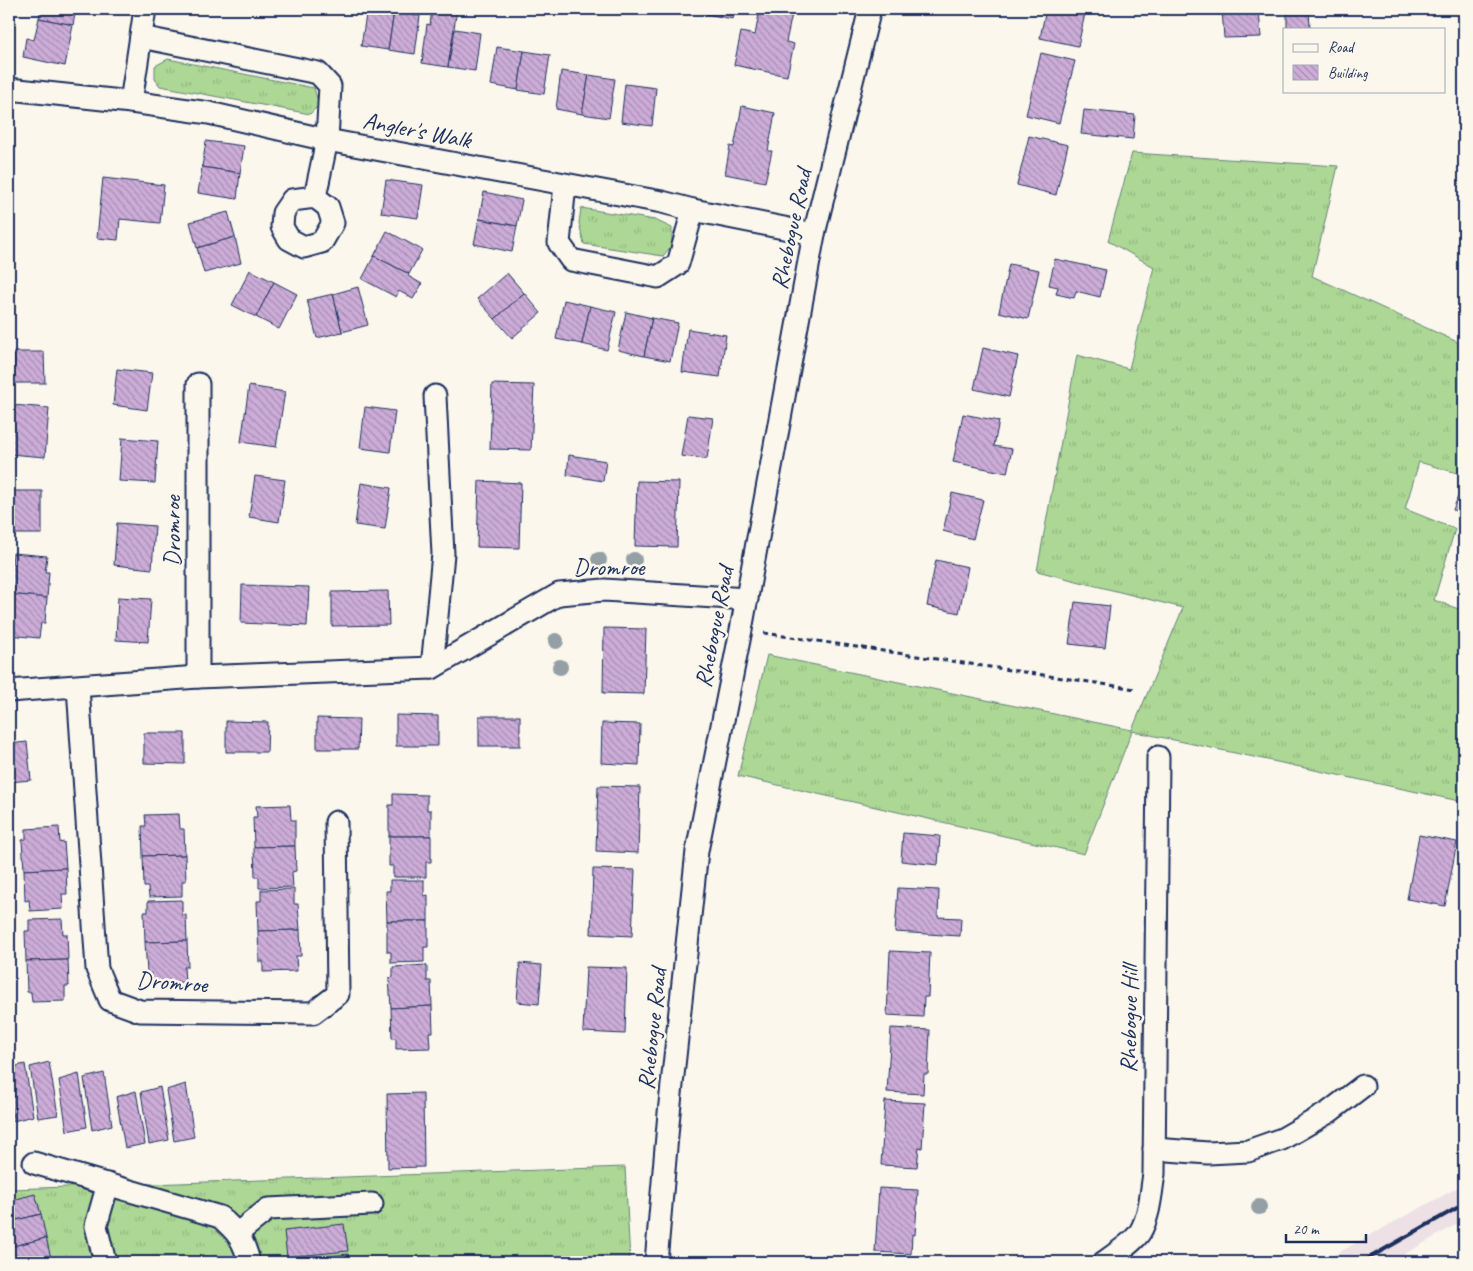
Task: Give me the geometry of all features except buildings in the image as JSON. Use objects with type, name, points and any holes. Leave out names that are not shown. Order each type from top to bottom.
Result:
[{"type":"street","points":[[131,102],[145,9]]},
{"type":"street","name":"Rhebogue Road","points":[[656,1262],[697,851],[741,630],[814,234],[870,9]]},
{"type":"street","points":[[141,37],[318,73],[330,86],[327,140],[316,197]]},
{"type":"street","name":"Angler's Walk","points":[[9,88],[209,113],[327,140],[662,202],[814,234]]},
{"type":"street","points":[[565,185],[559,243],[571,260],[658,277],[678,264],[693,210]]},
{"type":"street","name":"Dromroe","points":[[198,384],[198,677]]},
{"type":"street","points":[[432,668],[443,554],[435,396]]},
{"type":"street","name":"Dromroe","points":[[9,692],[198,677],[432,668],[559,594],[604,590],[746,600]]},
{"type":"street","name":"Dromroe","points":[[78,687],[97,969],[110,1000],[140,1011],[313,1013],[338,994],[336,822]]},
{"type":"street","name":"Rhebogue Hill","points":[[1104,1262],[1140,1233],[1146,1217],[1154,1174],[1158,758]]},
{"type":"street","points":[[1154,1149],[1208,1153],[1248,1151],[1282,1139],[1298,1130],[1328,1112],[1363,1086]]},
{"type":"street","points":[[34,1163],[220,1217],[238,1233],[249,1262]]},
{"type":"street","points":[[105,1262],[96,1226],[108,1184]]},
{"type":"street","points":[[238,1233],[268,1209],[372,1204]]},
{"type":"path","points":[[741,630],[1136,688]]},
{"type":"shaded area","points":[[1464,1184],[1464,1220],[1391,1262],[1321,1262]]},
{"type":"green space","points":[[168,59],[314,88],[319,105],[310,114],[160,86],[155,79],[155,66]]},
{"type":"green space","points":[[1132,153],[1338,166],[1312,276],[1464,345],[1464,475],[1419,462],[1405,509],[1455,529],[1434,600],[1464,611],[1464,802],[1132,731],[1084,854],[738,776],[767,655],[1132,730],[1183,608],[1037,571],[1077,355],[1129,369],[1154,267],[1108,241]]},
{"type":"green space","points":[[581,208],[655,220],[672,228],[672,245],[663,256],[584,244],[579,223]]},
{"type":"green space","points":[[625,1167],[630,1262],[9,1262],[9,1190],[11,1189]]},
{"type":"railway","points":[[1362,1262],[1464,1204]]}]
